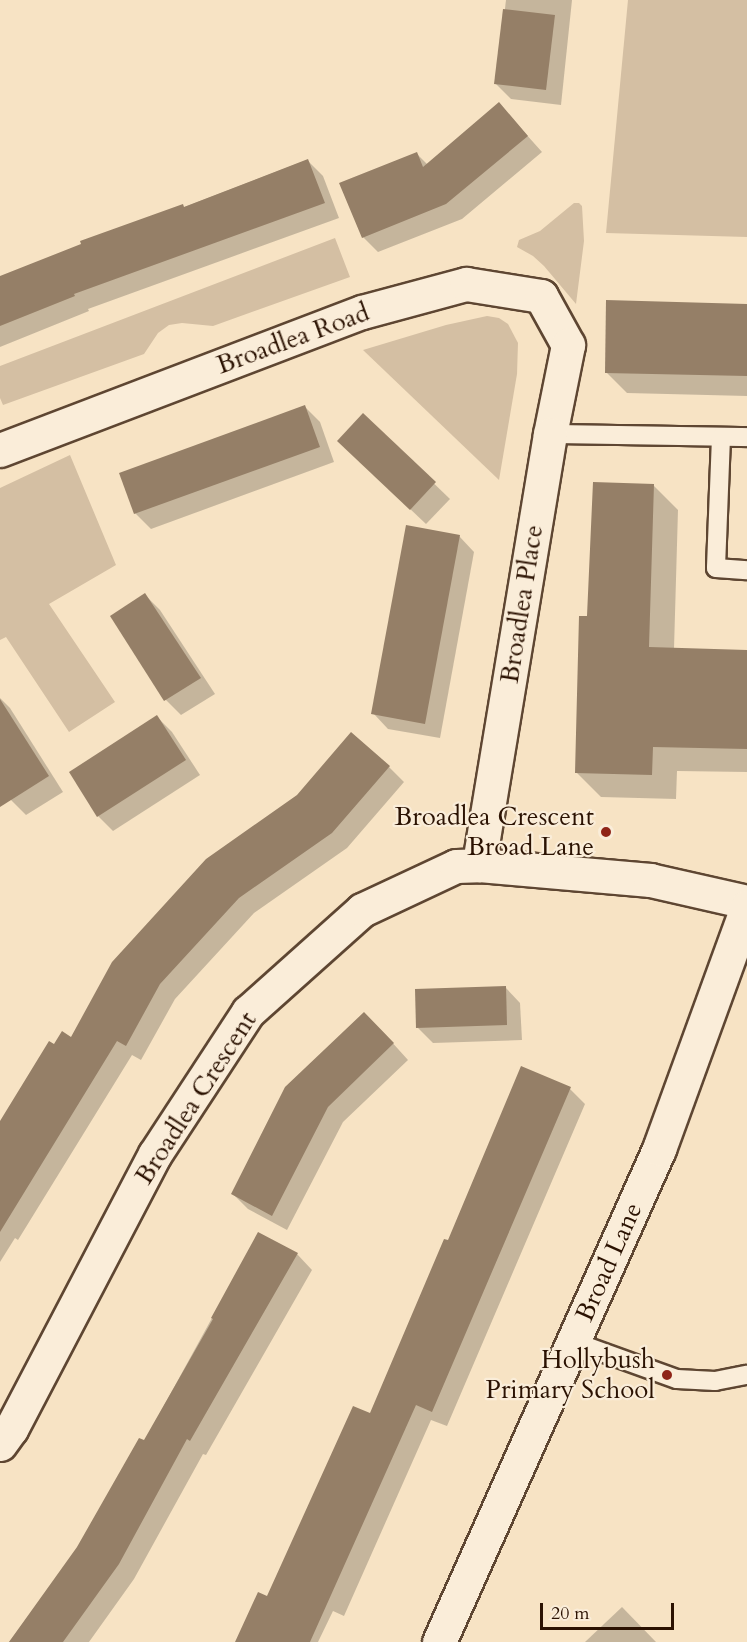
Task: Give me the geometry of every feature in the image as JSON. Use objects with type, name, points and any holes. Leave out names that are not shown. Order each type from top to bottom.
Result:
[{"type":"street","name":"Broadlea Road","points":[[0,450],[362,312],[466,284],[541,296],[568,345]]},
{"type":"street","name":"Broadlea Place","points":[[479,865],[550,434],[568,345]]},
{"type":"street","name":"Broadlea Crescent","points":[[0,1444],[11,1429],[155,1154],[248,1012],[362,910],[456,866],[479,865],[650,880],[747,902]]},
{"type":"street","name":"Broad Lane","points":[[439,1642],[659,1149],[747,907]]},
{"type":"lane","points":[[550,434],[747,437]]},
{"type":"lane","points":[[721,437],[716,568],[747,570]]},
{"type":"lane","points":[[574,1342],[677,1379],[715,1381],[747,1375]]},
{"type":"shaded area","points":[[628,0],[747,0],[747,237],[606,233]]},
{"type":"shaded area","points":[[574,203],[582,206],[584,241],[576,304],[544,266],[533,256],[517,247],[519,240],[540,231]]},
{"type":"shaded area","points":[[335,238],[350,277],[213,326],[182,323],[169,325],[158,333],[144,354],[3,405],[0,398],[0,366]]},
{"type":"shaded area","points":[[487,316],[499,318],[508,324],[518,343],[517,374],[499,480],[363,350],[446,325]]},
{"type":"shaded area","points":[[70,455],[116,565],[49,604],[115,702],[69,732],[6,637],[0,640],[0,488]]},
{"type":"building","points":[[503,9],[555,15],[546,90],[494,84]]},
{"type":"building","points":[[499,102],[528,136],[446,204],[362,238],[339,183],[417,152],[423,167]]},
{"type":"building","points":[[308,159],[325,203],[74,294],[75,296],[0,326],[0,276],[81,244],[80,241],[183,204],[184,207]]},
{"type":"building","points":[[606,300],[747,304],[747,376],[605,373]]},
{"type":"building","points":[[305,405],[320,447],[134,514],[119,473]]},
{"type":"building","points":[[363,413],[436,482],[410,510],[337,441]]},
{"type":"building","points":[[593,482],[654,484],[649,647],[747,650],[747,749],[653,747],[652,775],[575,773],[579,616],[587,616]]},
{"type":"building","points":[[406,525],[460,535],[425,724],[371,714]]},
{"type":"building","points":[[145,593],[201,678],[164,701],[110,616]]},
{"type":"building","points":[[0,699],[49,776],[0,807]]},
{"type":"building","points":[[157,715],[186,760],[97,817],[69,772]]},
{"type":"building","points":[[351,732],[390,766],[332,833],[239,898],[160,984],[126,1046],[117,1041],[0,1232],[0,1121],[49,1041],[54,1044],[62,1031],[71,1037],[112,962],[206,859],[297,795]]},
{"type":"building","points":[[506,986],[507,1025],[416,1028],[415,989]]},
{"type":"building","points":[[364,1012],[394,1043],[328,1107],[272,1216],[231,1194],[285,1087]]},
{"type":"building","points":[[521,1066],[571,1087],[432,1412],[416,1405],[310,1642],[235,1642],[258,1592],[267,1596],[353,1406],[370,1413],[444,1239],[448,1240]]},
{"type":"building","points":[[258,1232],[298,1253],[190,1441],[187,1439],[119,1564],[63,1642],[9,1642],[77,1547],[139,1438],[144,1440],[213,1319],[211,1318]]},
{"type":"place","name":"Broadlea Crescent Broad Lane","points":[[606,832]]},
{"type":"place","name":"Hollybush Primary School","points":[[667,1375]]}]
